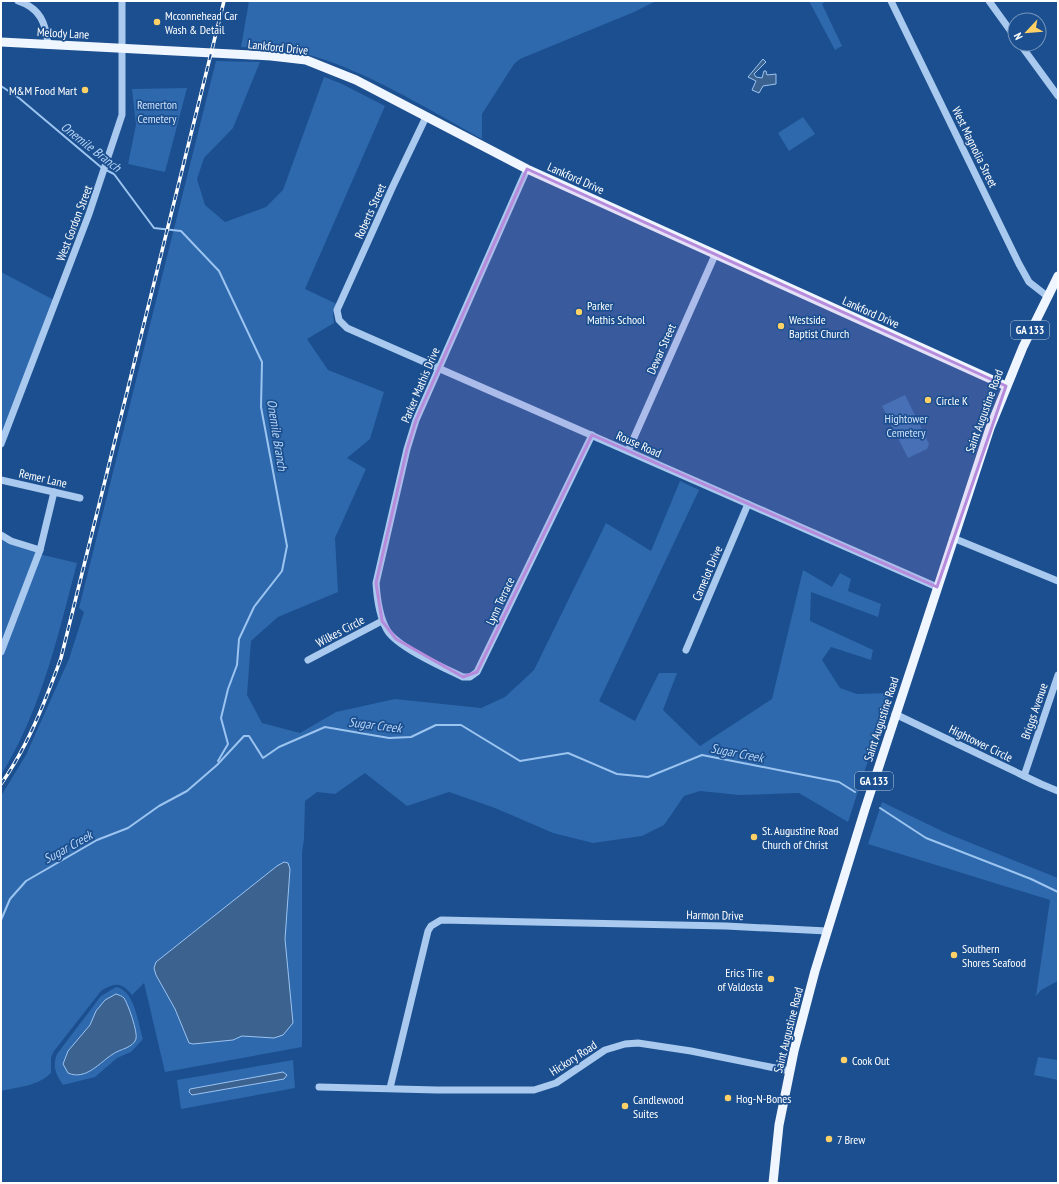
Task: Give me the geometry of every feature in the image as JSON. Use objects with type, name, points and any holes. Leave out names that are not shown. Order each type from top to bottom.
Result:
[{"type":"main road","name":"Melody Lane","points":[[1,42],[123,49]]},
{"type":"main road","name":"Lankford Drive","points":[[123,49],[271,56],[306,60],[356,80],[527,169],[1006,386]]},
{"type":"main road","name":"Saint Augustine Road","points":[[773,1183],[779,1125],[790,1071],[815,971],[895,714],[990,428],[1006,386],[1047,296],[1058,276]]},
{"type":"street","points":[[18,1],[35,9],[42,19],[46,30],[48,45]]},
{"type":"street","name":"West Gordon Street","points":[[1,444],[89,214],[118,132],[122,115],[122,1]]},
{"type":"street","name":"West Magnolia Street","points":[[891,1],[1022,270],[1029,282],[1047,296]]},
{"type":"street","points":[[989,1],[1007,26]]},
{"type":"street","points":[[1026,52],[1058,96]]},
{"type":"street","name":"Roberts Street","points":[[337,315],[389,194],[426,117]]},
{"type":"street","name":"Parker Mathis Drive","points":[[382,621],[377,600],[376,583],[406,448],[416,420],[527,169]]},
{"type":"street","name":"Dewar Street","points":[[628,451],[715,255]]},
{"type":"street","name":"Rouse Road","points":[[337,315],[339,320],[347,328],[439,367],[937,587]]},
{"type":"street","name":"Lynn Terrace","points":[[382,621],[388,632],[396,639],[422,656],[463,676],[470,677],[477,672],[592,435]]},
{"type":"street","name":"Remer Lane","points":[[1,480],[80,498]]},
{"type":"street","points":[[1,652],[40,550],[54,492]]},
{"type":"street","name":"Camelot Drive","points":[[686,650],[748,504]]},
{"type":"street","points":[[1,535],[12,541],[40,550]]},
{"type":"street","points":[[953,538],[1058,582]]},
{"type":"street","name":"Wilkes Circle","points":[[308,660],[382,621]]},
{"type":"street","name":"Briggs Avenue","points":[[1024,776],[1058,675]]},
{"type":"street","name":"Hightower Circle","points":[[895,714],[1058,791]]},
{"type":"street","name":"Harmon Drive","points":[[390,1088],[428,931],[435,922],[441,920],[778,928],[827,931]]},
{"type":"street","name":"Hickory Road","points":[[319,1087],[437,1090],[534,1090],[556,1083],[605,1050],[615,1046],[638,1043],[691,1051],[790,1071]]},
{"type":"highlighted area","points":[[527,169],[1006,386],[937,587],[592,435],[477,672],[463,677],[396,639],[382,621],[376,583],[407,449],[416,420]]},
{"type":"green space","points":[[249,1],[656,1],[634,12],[520,59],[514,64],[482,114],[482,139],[416,102],[347,68],[292,50],[241,47]]},
{"type":"green space","points":[[809,1],[827,1],[822,4],[842,46],[835,50]]},
{"type":"green space","points":[[216,61],[260,62],[233,128],[204,158],[197,179],[205,205],[225,222],[266,207],[283,190],[324,77],[340,83],[385,106],[305,289],[337,304],[333,314],[334,323],[307,339],[328,370],[384,392],[370,439],[347,458],[366,469],[335,538],[338,592],[278,617],[251,641],[247,695],[262,723],[300,733],[336,712],[395,699],[481,708],[505,697],[534,670],[606,523],[651,551],[680,481],[699,490],[599,701],[635,721],[659,673],[677,673],[663,710],[700,746],[772,699],[803,570],[832,587],[840,573],[851,579],[848,591],[881,604],[878,617],[811,592],[810,621],[873,650],[871,660],[831,647],[822,660],[840,688],[857,694],[890,693],[848,822],[799,793],[739,795],[700,791],[684,796],[664,825],[642,836],[593,843],[553,833],[495,808],[449,792],[407,806],[365,773],[335,794],[317,792],[305,801],[302,853],[302,1047],[165,1072],[144,983],[132,995],[125,988],[114,985],[101,991],[54,1051],[51,1057],[51,1073],[40,1081],[1,1091],[1,796],[26,755],[69,659],[84,612],[79,608]]},
{"type":"green space","name":"Remerton Cemetery","points":[[187,88],[165,172],[128,164],[136,125],[132,89]]},
{"type":"green space","points":[[803,117],[815,134],[789,151],[778,133]]},
{"type":"green space","points":[[1,272],[54,300],[1,439]]},
{"type":"green space","name":"Hightower Cemetery","points":[[905,395],[929,444],[927,449],[908,458],[882,406]]},
{"type":"green space","points":[[1,537],[43,555],[77,563],[63,618],[38,699],[15,751],[1,775]]},
{"type":"green space","points":[[882,802],[946,833],[1058,878],[1058,981],[1041,990],[1036,996],[1050,900],[868,844]]},
{"type":"green space","points":[[116,987],[122,989],[128,994],[132,1001],[143,1039],[131,1052],[117,1058],[95,1077],[63,1085],[58,1077],[55,1067],[57,1054],[101,996]]},
{"type":"green space","points":[[1038,1057],[1058,1060],[1058,1080],[1034,1075]]},
{"type":"green space","points":[[293,1060],[295,1088],[181,1109],[177,1080]]},
{"type":"shaded area","points":[[763,59],[766,62],[754,74],[756,77],[762,78],[764,71],[766,71],[767,75],[776,74],[776,84],[763,86],[759,93],[752,90],[756,81],[748,77]]},
{"type":"shaded area","points":[[284,862],[288,863],[290,869],[285,939],[293,1023],[283,1035],[274,1038],[242,1036],[233,1040],[193,1044],[189,1043],[175,1009],[156,975],[154,968],[156,962]]},
{"type":"shaded area","points":[[116,994],[124,998],[126,1001],[136,1030],[136,1039],[132,1044],[116,1052],[87,1073],[75,1075],[68,1073],[63,1064],[68,1051],[90,1025],[96,1011],[105,1000]]},
{"type":"shaded area","points":[[283,1072],[287,1075],[284,1079],[192,1095],[189,1092],[190,1089]]},
{"type":"waterway","name":"Onemile Branch","points":[[1,86],[19,98],[102,168]]},
{"type":"waterway","name":"Onemile Branch","points":[[106,170],[114,174],[154,228],[181,231],[219,271],[262,362],[261,407],[287,546],[282,571],[254,607],[239,639],[237,665],[228,689],[221,718],[228,744],[218,761]]},
{"type":"waterway","name":"Sugar Creek","points":[[1,920],[10,899],[26,881],[97,840],[128,828],[159,806],[187,791],[217,765],[244,736],[249,736],[263,758],[279,747],[325,727],[389,738],[411,737],[436,725],[461,725],[520,761],[568,753],[617,774],[648,777],[702,755],[839,782],[855,792]]},
{"type":"waterway","name":"Sugar Creek","points":[[880,808],[926,838],[1031,879],[1058,892]]},
{"type":"railway","points":[[1,784],[28,739],[61,658],[224,1]]},
{"type":"place","name":"Mcconnehead Car Wash & Detail","points":[[157,22]]},
{"type":"place","name":"M&M Food Mart","points":[[85,90]]},
{"type":"place","name":"Parker Mathis School","points":[[579,312]]},
{"type":"place","name":"Westside Baptist Church","points":[[781,326]]},
{"type":"place","name":"Circle K","points":[[928,400]]},
{"type":"place","name":"St. Augustine Road Church of Christ","points":[[754,837]]},
{"type":"place","name":"Southern Shores Seafood","points":[[954,955]]},
{"type":"place","name":"Erics Tire of Valdosta","points":[[771,979]]},
{"type":"place","name":"Cook Out","points":[[844,1060]]},
{"type":"place","name":"Hog-N-Bones","points":[[728,1098]]},
{"type":"place","name":"Candlewood Suites","points":[[625,1106]]},
{"type":"place","name":"7 Brew","points":[[829,1139]]}]
